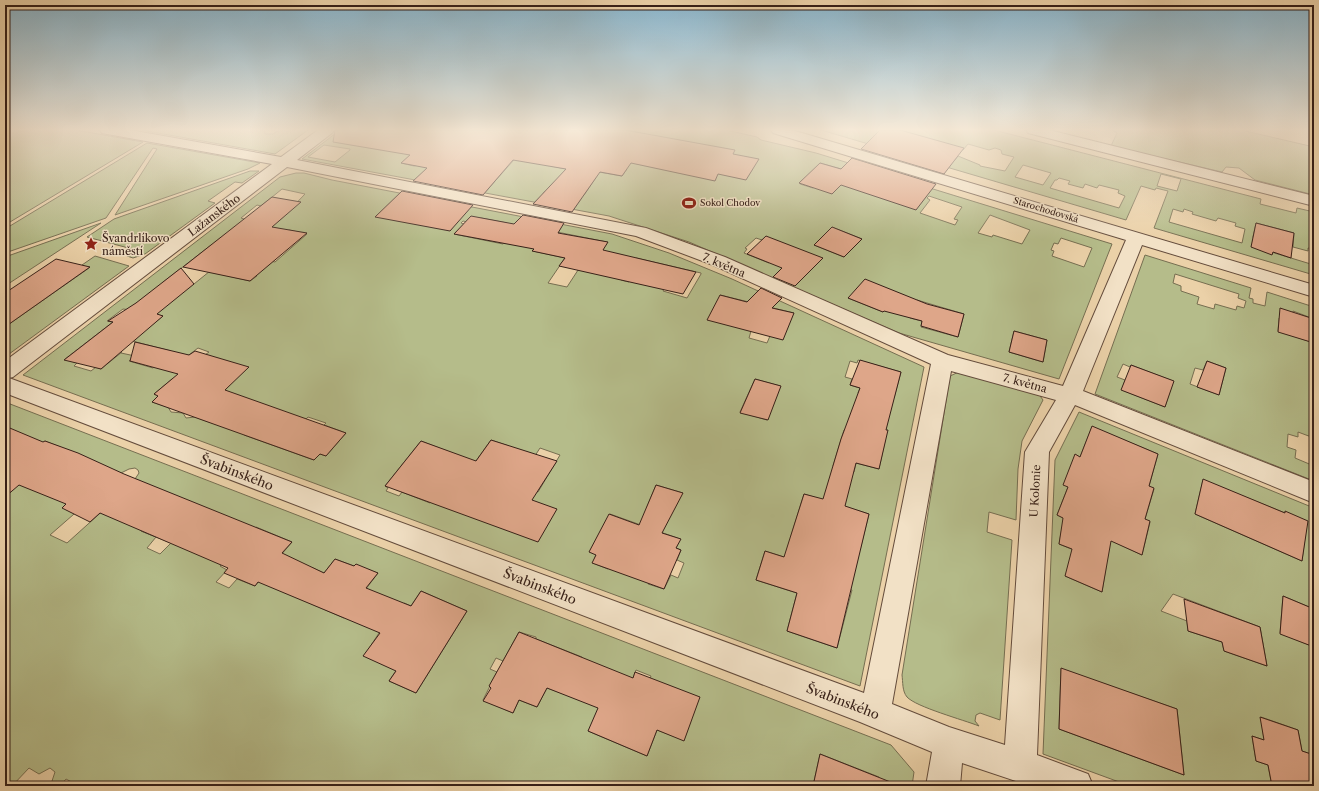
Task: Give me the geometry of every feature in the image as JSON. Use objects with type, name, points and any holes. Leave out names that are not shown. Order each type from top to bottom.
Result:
[{"type":"street","name":"Lažanského","points":[[5,372],[277,167]]},
{"type":"street","name":"7. května","points":[[309,167],[640,232],[719,261],[942,362],[1093,403],[1314,493]]},
{"type":"street","name":"Starochodovská","points":[[900,167],[1314,291]]},
{"type":"street","points":[[1179,167],[1314,201]]},
{"type":"street","name":"U Kolonie","points":[[1020,766],[1037,452],[1070,396],[1136,238]]},
{"type":"street","points":[[875,712],[942,362]]},
{"type":"street","name":"Švabinského","points":[[5,385],[875,712],[949,743],[1076,786]]},
{"type":"street","points":[[943,786],[949,743]]},
{"type":"green space","points":[[5,167],[102,167],[5,225]]},
{"type":"green space","points":[[108,167],[140,167],[106,218],[5,253],[5,229]]},
{"type":"green space","points":[[146,167],[252,167],[248,169],[115,215]]},
{"type":"green space","points":[[345,167],[498,167],[470,186],[487,190],[508,167],[556,167],[591,174],[593,171],[622,176],[627,169],[574,167],[816,167],[800,184],[813,188],[820,182],[848,171],[834,167],[861,167],[1112,244],[1059,379],[899,333],[689,242],[609,216]],"holes":[[[596,177],[584,195],[543,194],[544,192]],[[929,196],[962,207],[954,219],[958,220],[955,225],[920,213],[930,200],[927,198]],[[990,215],[1030,230],[1022,244],[993,235],[992,237],[978,233]],[[832,227],[862,239],[844,257],[814,245]],[[766,236],[775,257],[769,263],[744,253],[747,249],[745,248],[756,238],[762,240]],[[1061,238],[1092,248],[1084,267],[1052,256],[1054,251],[1051,250],[1054,243],[1058,244]],[[899,293],[883,312],[848,298]],[[917,300],[964,314],[958,337],[921,327],[922,321],[910,318]],[[1014,331],[1047,340],[1043,362],[1009,352]]]},
{"type":"green space","points":[[946,167],[985,167],[1005,171],[1008,167],[1022,167],[1015,177],[1043,185],[1051,173],[1030,167],[1137,167],[1261,199],[1260,204],[1296,213],[1297,208],[1314,212],[1314,249],[1308,248],[1308,251],[1293,247],[1294,233],[1256,223],[1253,237],[1258,248],[1314,265],[1314,275],[1154,228],[1168,191],[1156,188],[1155,190],[1141,186],[1126,220]],"holes":[[[1161,174],[1181,179],[1177,191],[1157,186]],[[1059,178],[1070,181],[1068,184],[1083,188],[1085,184],[1097,188],[1099,185],[1119,190],[1118,193],[1125,196],[1119,208],[1050,188],[1055,180]],[[1173,209],[1183,212],[1184,209],[1193,212],[1192,214],[1216,221],[1218,218],[1236,223],[1235,226],[1245,229],[1242,243],[1169,222]]]},
{"type":"green space","points":[[1200,167],[1314,167],[1314,195],[1255,180],[1239,168],[1226,167],[1222,172]]},
{"type":"green space","points":[[250,171],[259,171],[242,183],[235,182],[208,201],[215,203],[145,254],[133,258],[127,256],[136,250],[87,237],[114,219]]},
{"type":"green space","points":[[296,173],[304,173],[332,180],[612,234],[669,253],[732,279],[924,367],[860,686],[23,375],[280,177]],"holes":[[[282,189],[305,194],[279,221],[243,220],[244,219],[241,218],[257,205],[261,206]],[[481,218],[507,223],[508,238],[503,244],[454,234],[464,224],[461,223],[463,221],[467,222]],[[289,230],[307,234],[275,262],[252,257]],[[552,231],[607,242],[580,267],[567,287],[548,283],[565,258],[533,251],[541,240]],[[210,246],[232,250],[257,276],[250,281],[215,273],[215,267],[194,284],[162,283]],[[636,258],[701,273],[687,298],[663,291],[665,287],[631,279],[629,282],[621,280]],[[720,295],[794,313],[770,336],[767,343],[749,338],[751,331]],[[123,309],[163,316],[132,341],[171,351],[153,368],[129,361],[135,356],[121,353],[122,352],[101,369],[96,367],[91,371],[74,366],[77,363],[65,359],[113,322],[107,321]],[[198,348],[209,352],[187,368],[177,364]],[[858,360],[901,372],[894,398],[873,398],[858,393],[860,388],[850,385],[852,379],[845,377],[850,361],[857,363]],[[172,379],[230,385],[225,390],[212,423],[195,417],[186,418],[183,413],[171,412],[168,407],[152,402],[158,396],[154,394]],[[755,379],[780,386],[767,420],[740,412]],[[308,417],[326,423],[324,425],[346,433],[326,456],[320,454],[314,460],[244,435],[250,429],[298,427]],[[844,430],[885,441],[879,469],[856,463],[854,472],[833,466]],[[491,440],[509,446],[473,465]],[[421,441],[460,456],[450,477],[430,503],[402,492],[399,496],[386,491],[388,488],[385,486]],[[540,448],[560,455],[538,492],[527,488],[513,490]],[[656,485],[683,493],[647,507]],[[804,494],[869,514],[860,550],[791,536]],[[610,514],[680,539],[676,548],[681,550],[677,560],[684,563],[678,578],[671,575],[664,589],[648,584],[649,582],[609,567],[608,569],[593,563]],[[765,551],[822,569],[820,579],[852,590],[837,648],[787,631],[797,593],[756,580]]]},
{"type":"green space","points":[[101,223],[5,286],[5,257]]},
{"type":"green space","points":[[1145,255],[1251,288],[1249,298],[1253,299],[1253,303],[1265,306],[1267,292],[1314,307],[1314,319],[1293,311],[1292,322],[1279,318],[1278,331],[1314,343],[1314,438],[1298,432],[1298,437],[1288,434],[1287,447],[1296,450],[1295,458],[1314,466],[1314,481],[1095,394]],"holes":[[[1175,274],[1239,294],[1238,298],[1246,301],[1244,308],[1237,306],[1236,310],[1215,304],[1214,309],[1197,304],[1199,297],[1181,291],[1181,286],[1173,283]],[[1207,361],[1226,368],[1219,395],[1190,384],[1195,368],[1203,370]],[[1123,364],[1130,367],[1131,365],[1173,381],[1165,407],[1122,390],[1125,380],[1117,377]]]},
{"type":"green space","points":[[95,256],[129,266],[5,357],[5,323],[9,324],[89,268],[82,265]]},
{"type":"green space","points":[[961,371],[1038,393],[1043,400],[1022,441],[1018,469],[1016,520],[989,512],[987,532],[1012,540],[1000,720],[980,713],[976,715],[975,721],[979,726],[930,709],[912,701],[904,692],[902,675],[950,376]]},
{"type":"green space","points":[[5,402],[891,745],[914,772],[912,786],[878,786],[879,777],[820,754],[813,786],[805,783],[804,786],[79,786],[66,779],[60,786],[52,781],[55,772],[50,768],[39,774],[29,768],[12,786],[5,786],[5,492],[60,447],[45,441],[38,446],[5,426]],"holes":[[[135,468],[138,470],[139,473],[135,479],[137,480],[67,543],[50,535],[121,473]],[[256,527],[292,542],[255,586],[237,579],[229,588],[216,582],[227,570],[220,566]],[[156,537],[171,543],[160,554],[147,548]],[[335,559],[378,573],[344,618],[291,595],[313,568],[324,573]],[[421,591],[467,611],[416,693],[389,681],[399,666],[364,656],[379,633],[389,637],[404,603],[411,606]],[[519,632],[536,637],[536,639],[582,657],[564,694],[547,688],[537,707],[519,700],[513,713],[483,700],[497,672],[490,669],[496,658],[503,661]],[[636,670],[651,676],[648,684],[699,697],[684,740],[657,730],[647,756],[588,731],[633,678]]]},
{"type":"green space","points":[[1079,412],[1314,508],[1314,609],[1283,596],[1280,633],[1314,647],[1314,755],[1302,751],[1298,730],[1261,717],[1264,740],[1252,736],[1256,761],[1268,765],[1272,786],[1130,786],[1043,754],[1055,460]],"holes":[[[1092,427],[1158,454],[1149,486],[1154,489],[1145,519],[1150,522],[1142,555],[1057,515],[1068,487],[1076,455],[1080,457]],[[1203,480],[1307,521],[1302,561],[1195,514]],[[1062,528],[1096,559],[1059,544]],[[1106,567],[1102,592],[1065,576]],[[1173,594],[1260,627],[1267,666],[1224,651],[1222,642],[1188,631],[1187,621],[1161,611]],[[1061,669],[1177,709],[1184,775],[1059,729]]]},
{"type":"building","points":[[421,167],[507,167],[483,195],[413,181],[427,168]]},
{"type":"building","points":[[554,167],[628,167],[622,176],[600,172],[572,212],[533,204],[566,169]]},
{"type":"building","points":[[649,167],[754,167],[746,180],[718,174],[715,181]]},
{"type":"building","points":[[816,167],[834,167],[841,169],[843,167],[881,167],[936,184],[916,210],[841,185],[832,194],[799,183]]},
{"type":"building","points":[[920,167],[949,167],[944,174]]},
{"type":"building","points":[[402,191],[473,205],[450,231],[375,217]]},
{"type":"building","points":[[272,197],[301,202],[272,227],[307,233],[250,281],[183,267]]},
{"type":"building","points":[[523,215],[564,223],[558,233],[608,242],[603,250],[696,272],[683,294],[559,266],[565,258],[532,251],[534,249],[454,234],[471,216],[514,224]]},
{"type":"building","points":[[1256,223],[1294,233],[1291,258],[1273,252],[1272,255],[1251,247]]},
{"type":"building","points":[[832,227],[862,239],[844,257],[814,245]]},
{"type":"building","points":[[766,236],[823,258],[795,286],[773,277],[782,268],[747,254]]},
{"type":"building","points":[[56,259],[90,267],[5,327],[5,293]]},
{"type":"building","points":[[181,268],[194,284],[157,314],[163,316],[101,369],[64,360],[113,322],[108,321],[136,303]]},
{"type":"building","points":[[865,279],[927,304],[964,314],[958,337],[921,326],[922,321],[883,312],[848,298]]},
{"type":"building","points":[[761,288],[782,298],[772,308],[794,313],[783,340],[707,320],[720,295],[747,302]]},
{"type":"building","points":[[1280,308],[1314,319],[1314,343],[1278,332]]},
{"type":"building","points":[[1014,331],[1047,340],[1043,362],[1009,352]]},
{"type":"building","points":[[135,342],[189,355],[195,351],[249,367],[225,390],[346,433],[326,456],[320,454],[314,460],[152,402],[158,396],[154,394],[178,374],[130,361]]},
{"type":"building","points":[[860,360],[901,372],[886,430],[888,430],[879,469],[856,463],[845,506],[869,514],[837,648],[787,631],[797,593],[756,580],[765,551],[784,557],[804,494],[823,499],[841,439],[860,388],[850,385]]},
{"type":"building","points":[[1207,361],[1226,368],[1219,395],[1197,387]]},
{"type":"building","points":[[1131,365],[1174,381],[1165,407],[1121,390]]},
{"type":"building","points":[[755,379],[781,386],[768,420],[740,413]]},
{"type":"building","points":[[5,426],[43,442],[45,441],[78,453],[124,474],[292,542],[282,553],[324,573],[335,559],[354,566],[356,564],[378,573],[366,588],[411,606],[421,591],[467,611],[416,693],[389,681],[396,671],[363,656],[380,633],[258,582],[255,586],[224,573],[228,568],[100,513],[90,522],[62,508],[66,504],[19,485],[5,497]]},
{"type":"building","points":[[1092,426],[1158,454],[1149,486],[1154,488],[1145,519],[1150,521],[1142,555],[1111,541],[1102,592],[1065,576],[1072,549],[1059,544],[1063,518],[1057,515],[1068,487],[1063,485],[1075,454],[1080,457]]},
{"type":"building","points":[[491,440],[557,461],[532,500],[557,509],[538,542],[385,486],[421,441],[476,461]]},
{"type":"building","points":[[1203,479],[1308,521],[1302,561],[1195,514]]},
{"type":"building","points":[[656,485],[683,493],[662,533],[681,539],[676,548],[681,550],[664,589],[592,563],[596,555],[589,552],[609,514],[639,525]]},
{"type":"building","points":[[1283,596],[1314,609],[1314,647],[1280,634]]},
{"type":"building","points":[[1184,599],[1260,627],[1267,666],[1224,651],[1222,642],[1188,631]]},
{"type":"building","points":[[519,632],[633,678],[635,672],[700,697],[684,741],[657,730],[647,756],[588,731],[598,708],[547,688],[537,707],[519,700],[513,713],[483,701],[491,688],[489,686]]},
{"type":"building","points":[[1061,668],[1177,709],[1184,775],[1059,729]]},
{"type":"building","points":[[1260,717],[1298,730],[1302,751],[1314,755],[1314,786],[1272,786],[1268,765],[1256,761],[1252,736],[1264,740]]},
{"type":"building","points":[[820,754],[898,785],[898,786],[813,786]]},
{"type":"place","name":"Sokol Chodov","points":[[689,203]]},
{"type":"place","name":"Švandrlíkovo náměstí","points":[[91,244]]}]
